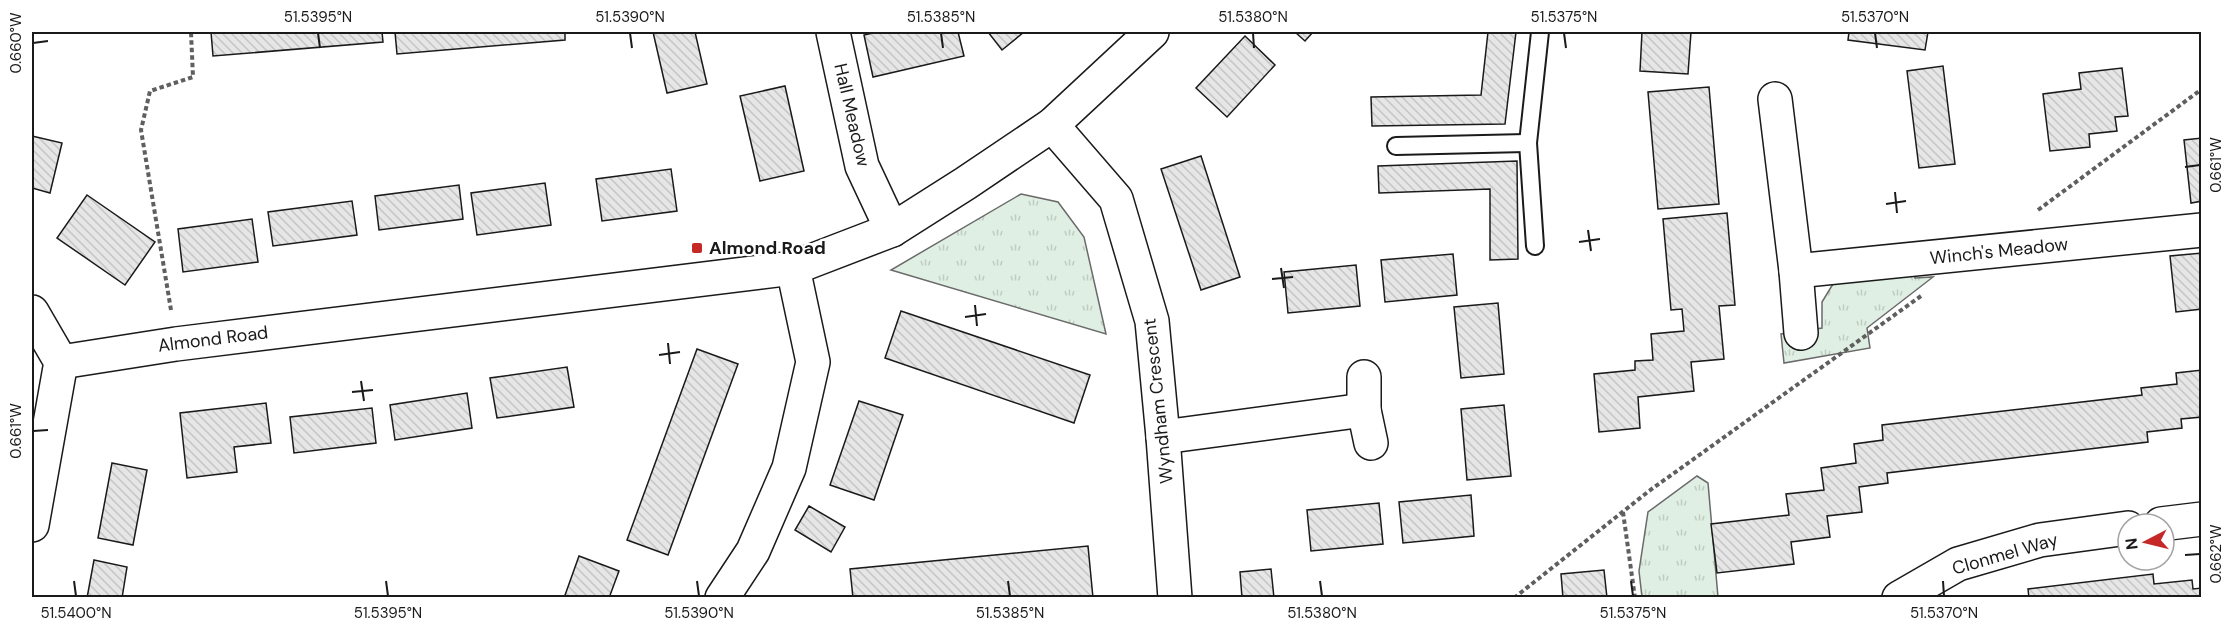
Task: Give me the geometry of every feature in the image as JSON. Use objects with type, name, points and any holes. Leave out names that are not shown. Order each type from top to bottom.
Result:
[{"type":"street","name":"Hall Meadow","points":[[832,32],[862,166],[892,230]]},
{"type":"street","name":"Almond Road","points":[[61,362],[176,344],[793,268],[892,230],[1052,125],[1152,32]]},
{"type":"street","points":[[1775,99],[1796,271],[1801,333]]},
{"type":"street","name":"Wyndham Crescent","points":[[1052,125],[1116,199],[1152,321],[1175,597]]},
{"type":"street","name":"Winch's Meadow","points":[[1796,271],[2202,230]]},
{"type":"street","points":[[722,597],[753,551],[789,468],[813,362],[793,268]]},
{"type":"street","points":[[32,312],[61,362],[32,525]]},
{"type":"street","points":[[1364,377],[1364,410],[1371,443]]},
{"type":"street","points":[[1163,437],[1364,410]]},
{"type":"street","points":[[2176,522],[2202,519]]},
{"type":"street","name":"Clonmel Way","points":[[1917,593],[1958,564],[2040,540],[2116,530]]},
{"type":"lane","points":[[1535,246],[1528,143],[1540,32]]},
{"type":"lane","points":[[1396,146],[1528,143]]},
{"type":"path","points":[[176,344],[141,130],[150,91],[193,77],[191,32]]},
{"type":"path","points":[[2038,210],[2202,89]]},
{"type":"path","points":[[1514,597],[1623,512],[1923,294]]},
{"type":"path","points":[[1623,512],[1635,597]]},
{"type":"green space","points":[[1021,194],[1058,202],[1084,237],[1106,334],[891,270]]},
{"type":"green space","points":[[1913,269],[1915,278],[1933,277],[1867,328],[1870,348],[1784,363],[1781,334],[1822,328],[1822,302],[1836,279]]},
{"type":"green space","points":[[1697,476],[1708,483],[1718,597],[1642,597],[1639,571],[1648,512]]},
{"type":"building","points":[[211,32],[382,32],[383,42],[213,56]]},
{"type":"building","points":[[395,32],[565,32],[565,40],[397,54]]},
{"type":"building","points":[[653,32],[695,32],[707,84],[667,93]]},
{"type":"building","points":[[877,32],[958,32],[964,56],[873,77],[864,35]]},
{"type":"building","points":[[988,32],[1024,32],[1002,50]]},
{"type":"building","points":[[1295,32],[1313,32],[1305,41]]},
{"type":"building","points":[[1488,32],[1516,32],[1505,124],[1372,126],[1371,97],[1481,95]]},
{"type":"building","points":[[1642,32],[1691,32],[1688,74],[1640,71]]},
{"type":"building","points":[[1849,32],[1928,32],[1925,50],[1848,40]]},
{"type":"building","points":[[1245,36],[1275,65],[1227,117],[1196,88]]},
{"type":"building","points":[[1943,66],[1955,164],[1919,168],[1907,71]]},
{"type":"building","points":[[2122,68],[2128,116],[2115,117],[2117,131],[2089,134],[2090,147],[2050,151],[2043,94],[2081,89],[2079,73]]},
{"type":"building","points":[[785,86],[804,171],[760,181],[740,96]]},
{"type":"building","points":[[1709,87],[1719,204],[1658,209],[1648,92]]},
{"type":"building","points":[[32,136],[62,143],[50,193],[32,188]]},
{"type":"building","points":[[2202,138],[2202,201],[2191,203],[2184,140]]},
{"type":"building","points":[[1201,156],[1240,277],[1201,290],[1161,169]]},
{"type":"building","points":[[1517,161],[1518,259],[1490,260],[1490,189],[1379,193],[1378,166]]},
{"type":"building","points":[[671,169],[677,211],[602,221],[596,179]]},
{"type":"building","points":[[545,183],[551,225],[477,235],[471,193]]},
{"type":"building","points":[[459,185],[463,219],[379,230],[375,196]]},
{"type":"building","points":[[87,195],[155,242],[125,285],[57,238]]},
{"type":"building","points":[[352,201],[357,235],[273,246],[268,212]]},
{"type":"building","points":[[1727,213],[1735,305],[1719,306],[1724,359],[1691,362],[1694,391],[1638,397],[1640,428],[1599,432],[1594,374],[1635,370],[1635,361],[1653,360],[1651,334],[1684,331],[1682,309],[1671,310],[1663,219]]},
{"type":"building","points":[[252,219],[258,262],[183,272],[178,229]]},
{"type":"building","points":[[2202,253],[2202,309],[2176,312],[2170,256]]},
{"type":"building","points":[[1453,254],[1457,295],[1385,302],[1381,260]]},
{"type":"building","points":[[1356,265],[1360,306],[1288,313],[1284,272]]},
{"type":"building","points":[[1498,303],[1504,374],[1461,378],[1454,307]]},
{"type":"building","points":[[901,311],[1090,375],[1074,423],[885,358]]},
{"type":"building","points":[[697,349],[738,364],[668,555],[627,540]]},
{"type":"building","points":[[567,367],[574,407],[497,418],[490,378]]},
{"type":"building","points":[[2202,370],[2202,417],[2181,419],[2182,428],[2147,432],[2148,442],[1887,473],[1888,483],[1859,487],[1862,512],[1827,516],[1830,537],[1791,542],[1794,564],[1717,573],[1711,524],[1789,515],[1786,494],[1824,490],[1821,468],[1856,463],[1854,444],[1883,440],[1882,425],[2142,395],[2141,388],[2177,384],[2176,373]]},
{"type":"building","points":[[467,393],[472,428],[395,440],[390,405]]},
{"type":"building","points":[[859,401],[903,415],[874,500],[830,485]]},
{"type":"building","points":[[266,403],[271,443],[234,447],[237,472],[187,478],[180,413]]},
{"type":"building","points":[[1504,405],[1511,476],[1467,480],[1461,409]]},
{"type":"building","points":[[372,408],[376,443],[294,453],[290,417]]},
{"type":"building","points":[[112,463],[147,470],[133,545],[98,538]]},
{"type":"building","points":[[1471,495],[1474,536],[1403,543],[1399,502]]},
{"type":"building","points":[[1379,503],[1383,544],[1311,551],[1307,510]]},
{"type":"building","points":[[809,506],[845,527],[831,552],[795,530]]},
{"type":"building","points":[[1088,546],[1093,598],[853,598],[850,569]]},
{"type":"building","points":[[579,556],[619,571],[609,598],[564,598]]},
{"type":"building","points":[[94,560],[127,567],[122,598],[87,598]]},
{"type":"building","points":[[1271,569],[1274,598],[1242,598],[1240,572]]},
{"type":"building","points":[[1604,570],[1607,598],[1563,598],[1561,574]]},
{"type":"building","points":[[2153,574],[2154,584],[2192,580],[2193,589],[2202,588],[2202,598],[2029,598],[2028,589]]},
{"type":"place","name":"Almond Road","points":[[697,248]]}]
